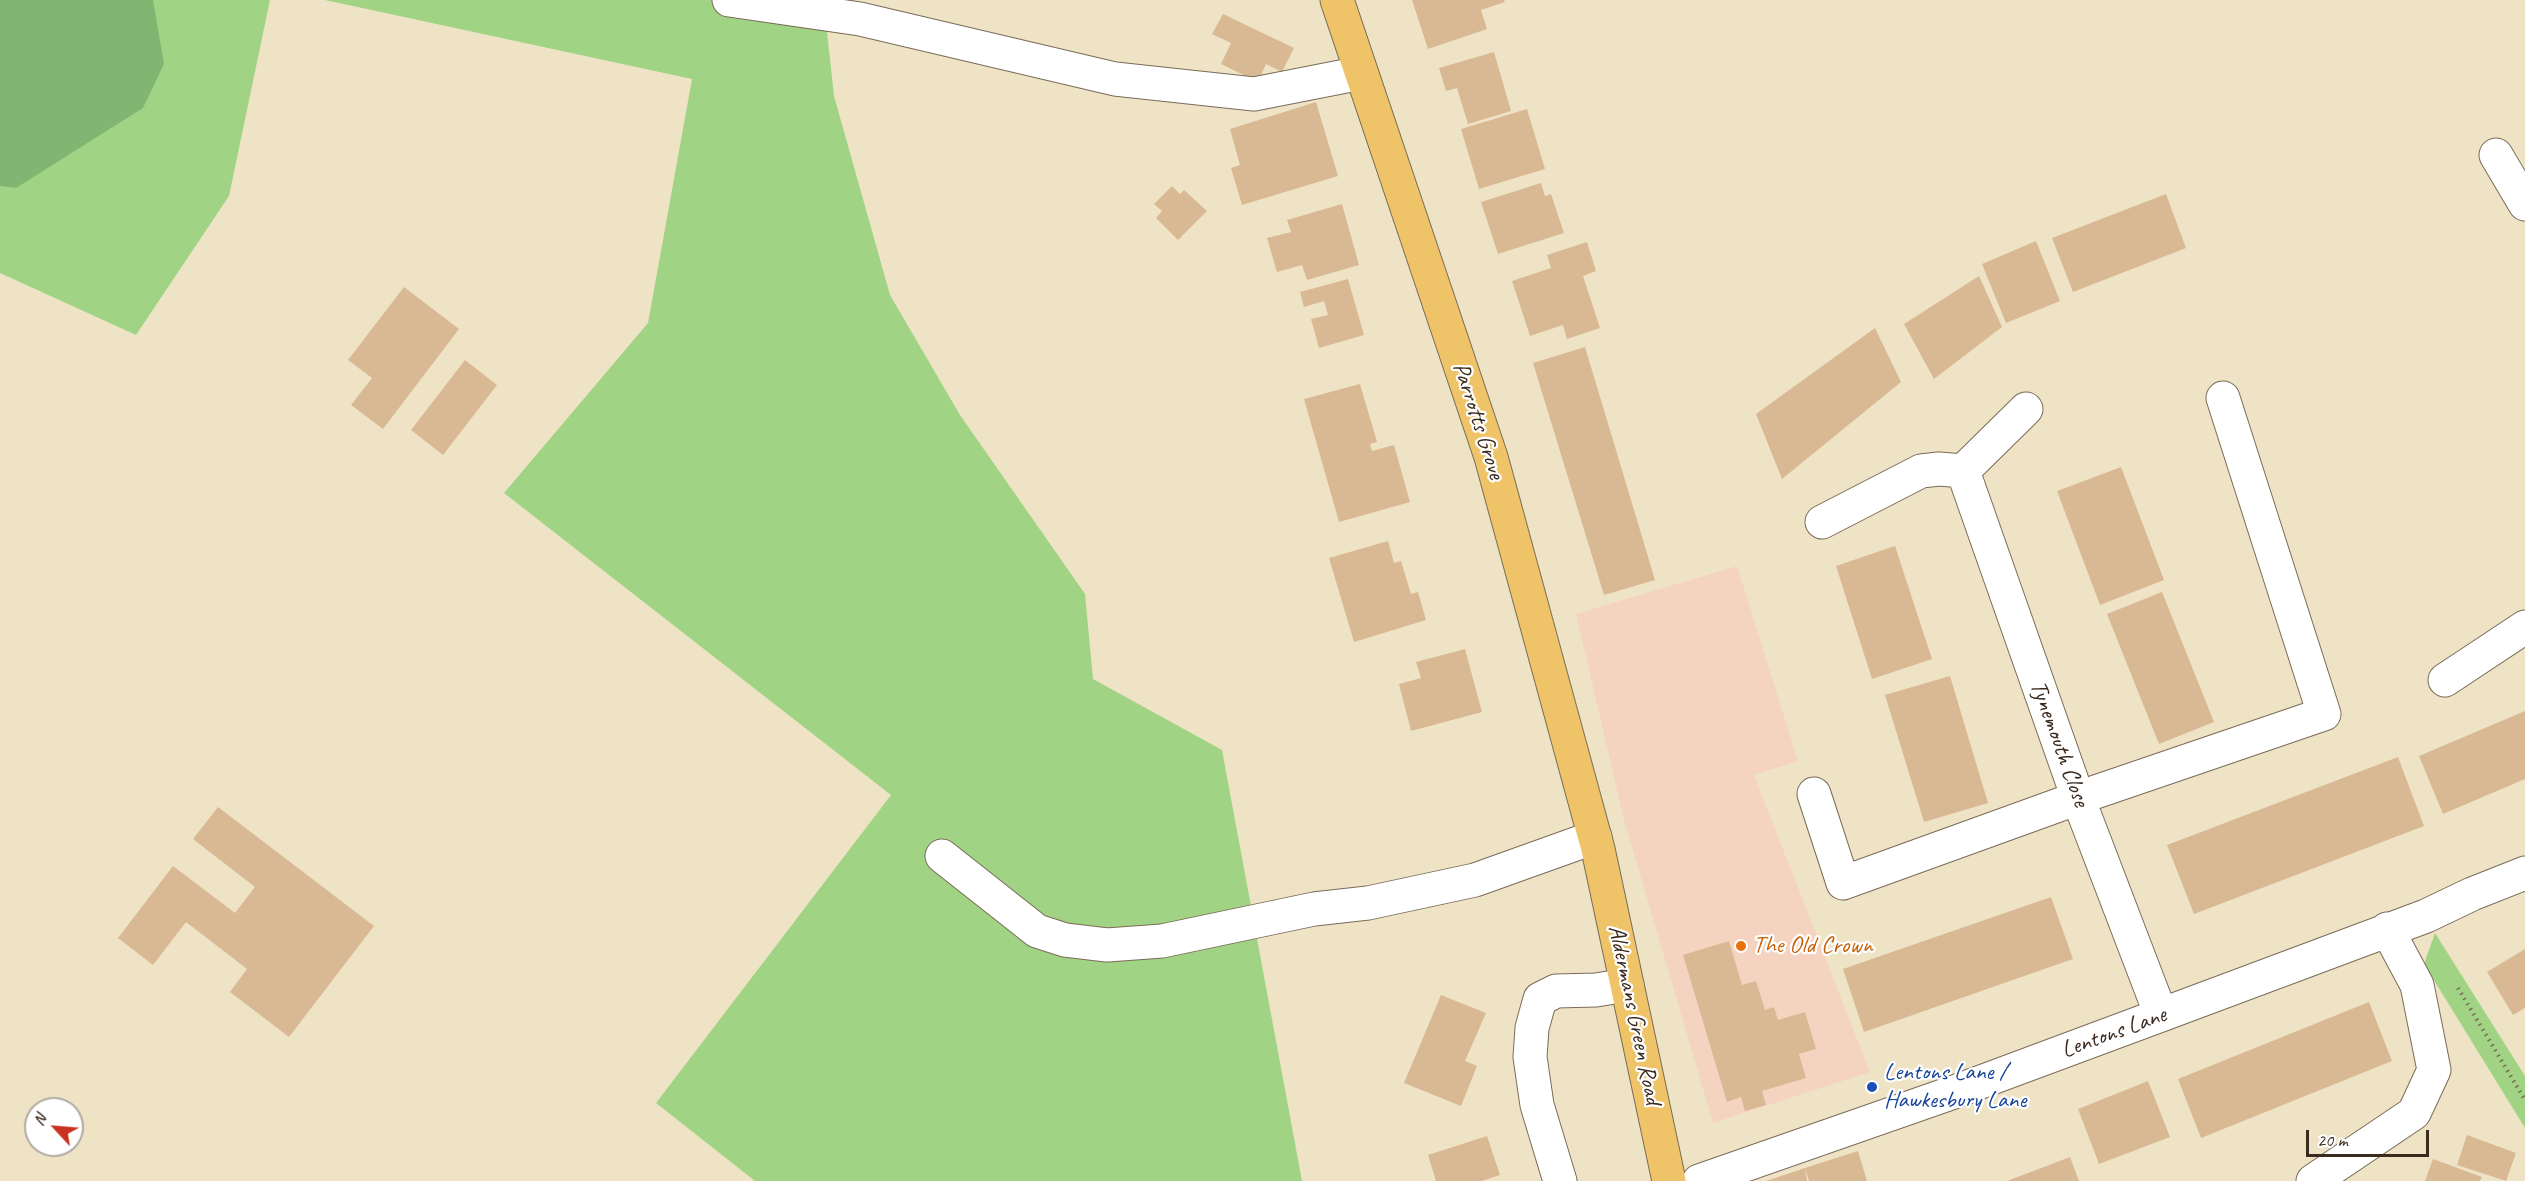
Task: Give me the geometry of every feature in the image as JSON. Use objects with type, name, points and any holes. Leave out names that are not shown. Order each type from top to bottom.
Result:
[{"type":"main road","name":"Parrotts Grove","points":[[1337,0],[1491,457],[1597,843]]},
{"type":"main road","name":"Aldermans Green Road","points":[[1597,843],[1669,1181]]},
{"type":"street","points":[[729,0],[860,20],[1127,81],[1254,94],[1361,73]]},
{"type":"street","points":[[2496,155],[2525,204]]},
{"type":"street","points":[[1814,794],[1844,883],[2078,798],[2324,714],[2223,398]]},
{"type":"street","points":[[1822,522],[1921,471],[1939,469],[1962,471],[2026,409]]},
{"type":"street","name":"Tynemouth Close","points":[[1962,471],[2078,798],[2161,1015]]},
{"type":"street","points":[[2445,680],[2525,627]]},
{"type":"street","points":[[942,856],[1037,932],[1065,940],[1107,945],[1162,941],[1314,909],[1368,903],[1475,880],[1597,843]]},
{"type":"street","name":"Lentons Lane","points":[[1699,1181],[1954,1092],[2161,1015],[2426,916],[2525,873]]},
{"type":"street","points":[[2313,1181],[2414,1113],[2434,1070],[2417,985],[2387,929]]},
{"type":"street","points":[[1560,1181],[1537,1105],[1530,1057],[1532,1028],[1540,999],[1556,991],[1596,990],[1627,985]]},
{"type":"path","points":[[2453,979],[2525,1100]]},
{"type":"shaded area","name":"The Old Crown","points":[[1737,566],[1798,761],[1754,775],[1870,1072],[1713,1123],[1624,820],[1576,614]]},
{"type":"green space","points":[[0,0],[270,0],[229,196],[136,335],[0,273]]},
{"type":"green space","points":[[0,0],[153,0],[164,64],[143,108],[16,188],[0,186]]},
{"type":"green space","points":[[325,0],[729,0],[825,13],[834,96],[890,295],[960,415],[1085,594],[1093,679],[1222,750],[1302,1181],[755,1181],[656,1103],[891,795],[504,493],[648,323],[692,79]]},
{"type":"green space","points":[[2435,933],[2525,1076],[2525,1128],[2424,964]]},
{"type":"building","points":[[1412,0],[1504,0],[1505,2],[1481,10],[1487,29],[1428,49]]},
{"type":"building","points":[[1223,14],[1294,48],[1282,72],[1266,64],[1258,82],[1221,64],[1231,43],[1212,34]]},
{"type":"building","points":[[1494,52],[1511,111],[1468,124],[1457,88],[1446,91],[1439,68]]},
{"type":"building","points":[[1316,102],[1338,176],[1242,205],[1231,168],[1240,165],[1230,129]]},
{"type":"building","points":[[1527,109],[1545,169],[1479,189],[1461,129]]},
{"type":"building","points":[[1541,183],[1545,196],[1551,194],[1564,233],[1498,254],[1481,202]]},
{"type":"building","points":[[1172,186],[1180,194],[1184,190],[1207,211],[1178,240],[1156,218],[1162,211],[1154,204]]},
{"type":"building","points":[[2166,194],[2186,248],[2073,292],[2052,238]]},
{"type":"building","points":[[1342,204],[1359,265],[1307,280],[1302,265],[1277,272],[1267,238],[1291,232],[1287,220]]},
{"type":"building","points":[[2036,241],[2060,301],[2006,323],[1982,264]]},
{"type":"building","points":[[1587,242],[1596,271],[1583,276],[1600,328],[1567,339],[1563,325],[1530,336],[1512,281],[1551,268],[1547,255]]},
{"type":"building","points":[[1979,276],[2002,327],[1934,379],[1904,324]]},
{"type":"building","points":[[1348,279],[1364,335],[1319,348],[1311,319],[1328,315],[1324,301],[1304,307],[1300,292]]},
{"type":"building","points":[[404,287],[459,329],[383,429],[351,405],[372,378],[348,360]]},
{"type":"building","points":[[1875,328],[1901,382],[1782,479],[1756,414]]},
{"type":"building","points":[[1585,347],[1655,580],[1604,595],[1533,363]]},
{"type":"building","points":[[465,360],[497,385],[443,455],[411,430]]},
{"type":"building","points":[[1360,384],[1377,442],[1370,444],[1372,451],[1394,445],[1410,502],[1339,522],[1304,399]]},
{"type":"building","points":[[2121,467],[2164,580],[2100,605],[2057,491]]},
{"type":"building","points":[[1388,541],[1394,563],[1401,561],[1411,594],[1418,592],[1426,620],[1354,642],[1329,558]]},
{"type":"building","points":[[1895,546],[1932,659],[1872,679],[1836,566]]},
{"type":"building","points":[[2162,592],[2214,722],[2159,744],[2107,614]]},
{"type":"building","points":[[1465,649],[1482,712],[1411,731],[1399,684],[1421,678],[1416,662]]},
{"type":"building","points":[[1950,676],[1988,803],[1924,822],[1885,695]]},
{"type":"building","points":[[2525,711],[2525,779],[2443,814],[2419,756]]},
{"type":"building","points":[[2398,757],[2424,826],[2194,914],[2167,845]]},
{"type":"building","points":[[218,807],[374,926],[289,1037],[230,992],[247,969],[186,922],[153,965],[118,938],[173,866],[235,913],[255,887],[193,839]]},
{"type":"building","points":[[2051,897],[2073,959],[1864,1032],[1843,969]]},
{"type":"building","points":[[1729,941],[1742,985],[1756,981],[1765,1010],[1774,1007],[1778,1020],[1805,1012],[1816,1049],[1799,1054],[1806,1078],[1762,1091],[1766,1105],[1745,1111],[1741,1097],[1727,1102],[1683,955]]},
{"type":"building","points":[[2525,949],[2525,1008],[2513,1015],[2487,972]]},
{"type":"building","points":[[1441,995],[1486,1013],[1465,1061],[1477,1066],[1461,1106],[1404,1083]]},
{"type":"building","points":[[2369,1002],[2392,1061],[2201,1138],[2178,1079]]},
{"type":"building","points":[[2148,1081],[2170,1137],[2099,1164],[2078,1109]]},
{"type":"building","points":[[2467,1135],[2516,1153],[2506,1181],[2457,1165]]},
{"type":"building","points":[[1487,1136],[1500,1175],[1482,1181],[1436,1181],[1428,1155]]},
{"type":"building","points":[[1858,1151],[1867,1181],[1809,1181],[1805,1168]]},
{"type":"building","points":[[2070,1157],[2079,1181],[2007,1181]]},
{"type":"building","points":[[2433,1159],[2482,1177],[2480,1181],[2425,1181]]},
{"type":"building","points":[[1805,1168],[1807,1181],[1766,1181]]},
{"type":"place","name":"The Old Crown","points":[[1741,946]]},
{"type":"place","name":"Lentons Lane / Hawkesbury Lane","points":[[1872,1087]]}]
